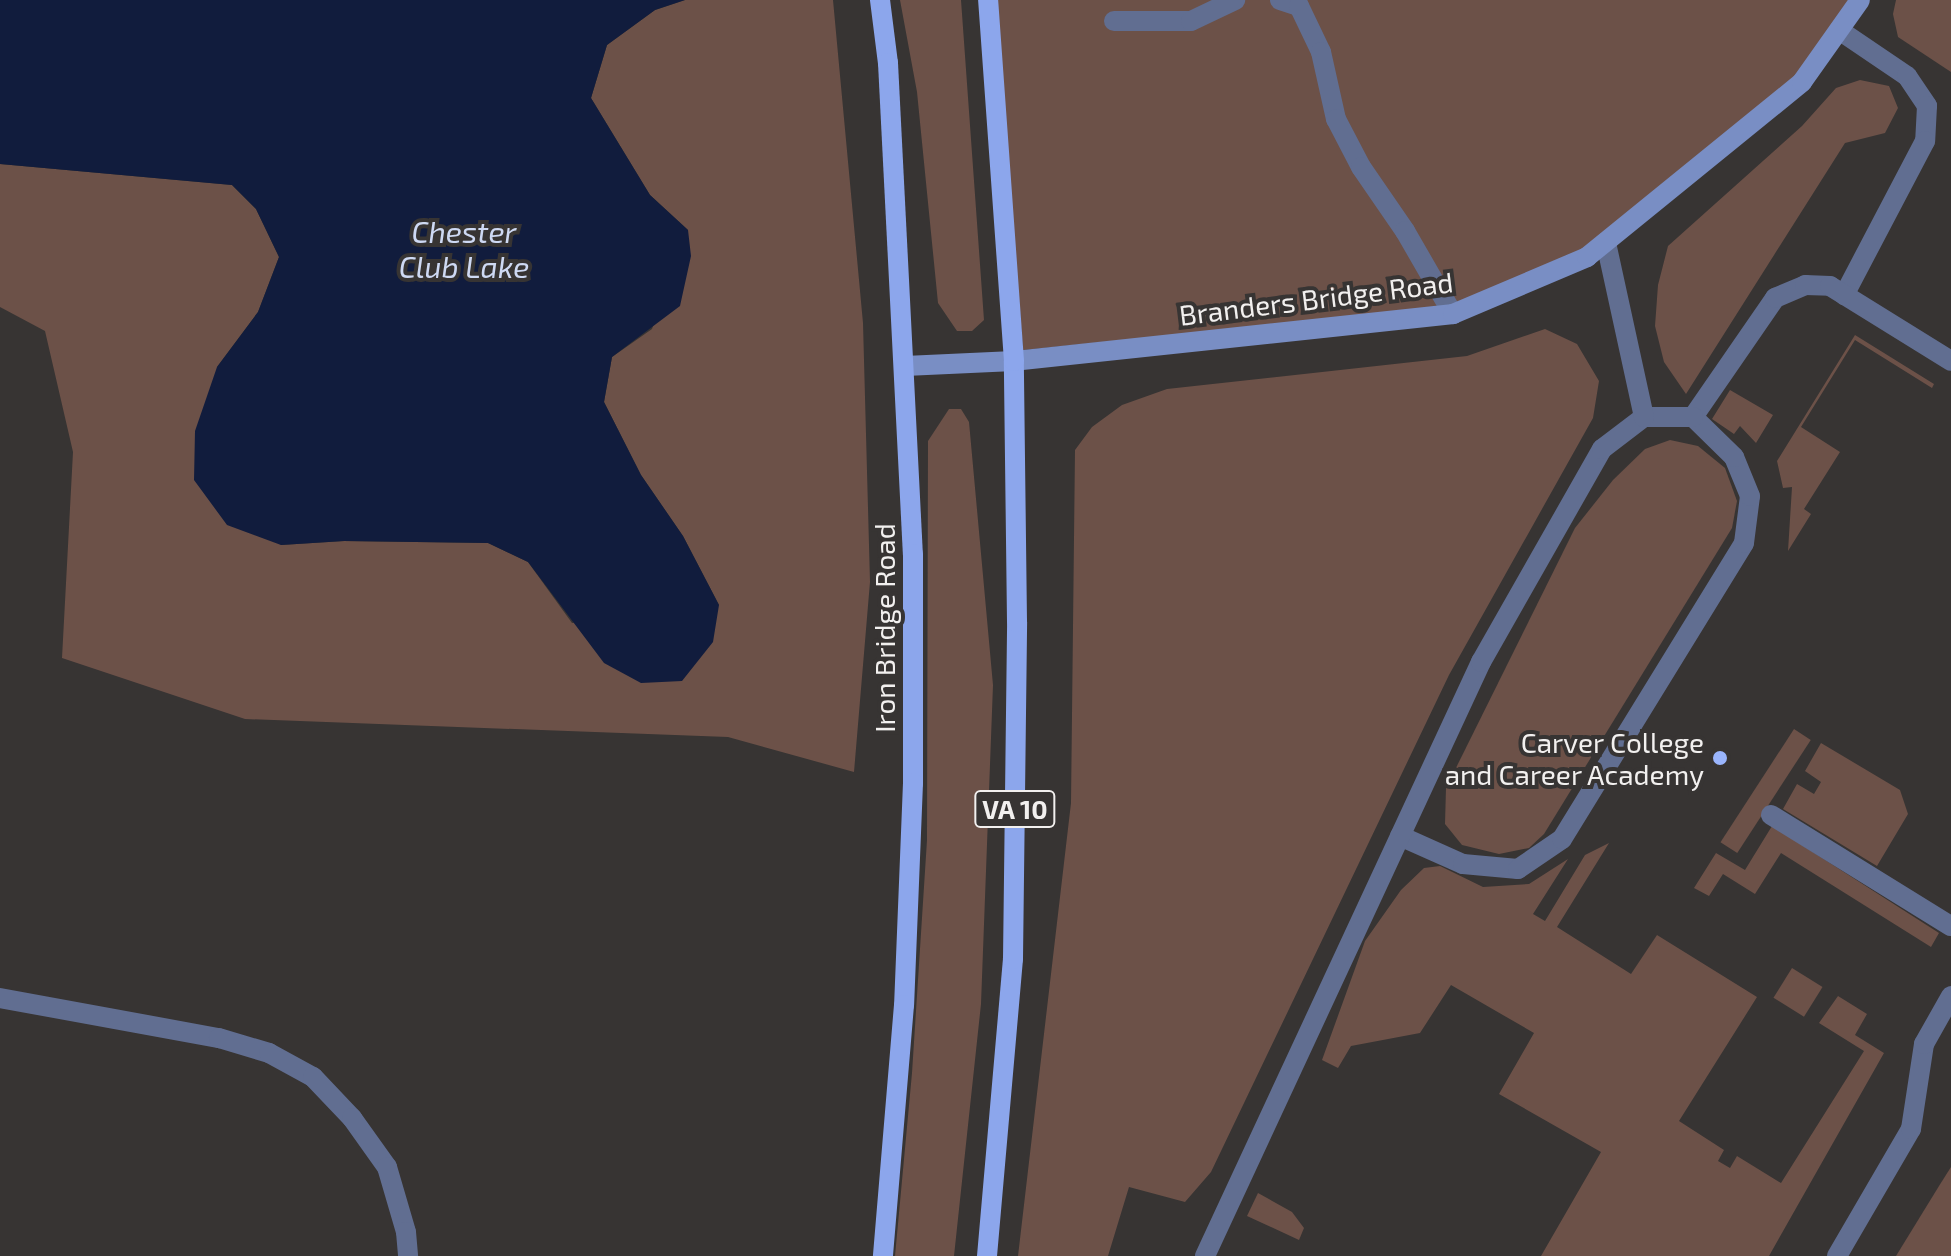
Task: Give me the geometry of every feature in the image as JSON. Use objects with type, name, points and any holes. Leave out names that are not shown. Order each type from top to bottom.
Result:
[{"type":"main road","name":"Iron Bridge Road","points":[[880,0],[888,63],[913,554],[913,783],[904,1005],[883,1256]]},
{"type":"main road","name":"VA 10","points":[[987,1256],[1013,959],[1017,637],[1014,361],[988,0]]},
{"type":"street","points":[[1114,21],[1191,21],[1235,0]]},
{"type":"street","points":[[1280,0],[1299,6],[1321,52],[1336,119],[1361,167],[1405,231],[1453,314]]},
{"type":"street","name":"Branders Bridge Road","points":[[905,366],[1014,361],[1453,314],[1587,257],[1802,82],[1860,0]]},
{"type":"street","points":[[1839,30],[1907,76],[1927,106],[1925,141],[1844,295]]},
{"type":"street","points":[[1606,242],[1644,417]]},
{"type":"street","points":[[1693,417],[1775,298],[1805,285],[1830,286],[1951,361]]},
{"type":"street","points":[[1205,1256],[1400,836],[1481,662],[1602,449],[1644,417],[1693,417],[1734,457],[1750,496],[1744,543],[1562,839],[1518,869],[1463,864],[1400,836]]},
{"type":"street","points":[[1771,815],[1951,926]]},
{"type":"street","points":[[1837,1256],[1911,1129],[1924,1044],[1951,996]]},
{"type":"street","points":[[0,998],[219,1038],[269,1053],[313,1077],[352,1118],[387,1167],[406,1232],[408,1256]]},
{"type":"shaded area","points":[[685,0],[833,0],[863,323],[870,582],[854,772],[728,737],[245,719],[62,658],[73,452],[45,331],[0,307],[0,164],[232,185],[256,209],[279,257],[258,312],[217,367],[281,545],[344,541],[488,543],[528,562],[572,623],[719,605],[683,536],[641,475],[604,402],[612,357],[652,329],[688,230],[650,195],[591,98],[607,45],[655,10]]},
{"type":"shaded area","points":[[900,0],[961,0],[984,320],[972,331],[957,331],[938,303],[917,92]]},
{"type":"shaded area","points":[[995,0],[1850,0],[1793,80],[1581,251],[1462,302],[1437,309],[1023,350]]},
{"type":"shaded area","points":[[1896,0],[1951,0],[1951,72],[1898,37],[1893,14]]},
{"type":"shaded area","points":[[1860,80],[1889,86],[1898,108],[1885,133],[1845,143],[1686,394],[1664,362],[1655,326],[1658,285],[1668,246],[1802,126],[1836,88]]},
{"type":"shaded area","points":[[1545,329],[1577,344],[1599,381],[1593,418],[1449,675],[1211,1172],[1185,1202],[1129,1187],[1108,1256],[1018,1256],[1071,803],[1075,450],[1092,427],[1122,405],[1167,389],[1467,356]]},
{"type":"shaded area","points":[[1855,335],[1934,384],[1932,388],[1855,340],[1801,427],[1840,452],[1804,509],[1811,514],[1788,551],[1792,487],[1783,488],[1777,461]]},
{"type":"shaded area","points":[[1730,390],[1773,415],[1756,443],[1740,426],[1734,434],[1712,419]]},
{"type":"shaded area","points":[[949,409],[961,409],[969,422],[993,685],[981,1004],[954,1256],[895,1256],[912,1073],[927,840],[928,441]]},
{"type":"shaded area","points":[[1670,440],[1698,446],[1725,468],[1737,501],[1732,528],[1544,834],[1529,848],[1499,854],[1462,845],[1445,824],[1446,788],[1575,528],[1613,480],[1645,449]]},
{"type":"shaded area","points":[[1794,729],[1811,740],[1737,853],[1720,842]]},
{"type":"shaded area","points":[[1821,743],[1900,790],[1908,814],[1877,866],[1783,809],[1797,784],[1814,794],[1821,782],[1805,771]]},
{"type":"shaded area","points":[[1772,826],[1939,933],[1931,947],[1781,853],[1755,894],[1723,874],[1709,896],[1694,888],[1716,853],[1745,870]]},
{"type":"shaded area","points":[[1609,843],[1557,927],[1631,974],[1657,935],[1757,997],[1679,1121],[1724,1150],[1718,1161],[1730,1168],[1737,1156],[1781,1183],[1864,1051],[1819,1023],[1838,996],[1867,1014],[1855,1035],[1884,1053],[1769,1256],[1541,1256],[1601,1152],[1499,1094],[1534,1033],[1451,985],[1420,1033],[1351,1046],[1338,1068],[1322,1060],[1365,941],[1401,890],[1424,868],[1440,866],[1483,887],[1529,884],[1568,859],[1533,914],[1545,921],[1585,855]]},
{"type":"shaded area","points":[[1792,968],[1823,987],[1804,1017],[1773,998]]},
{"type":"shaded area","points":[[1951,1167],[1951,1256],[1896,1256],[1939,1186]]},
{"type":"shaded area","points":[[1258,1193],[1292,1212],[1304,1228],[1299,1240],[1247,1216]]},
{"type":"water","name":"Chester Club Lake","points":[[0,0],[685,0],[655,10],[607,45],[591,98],[650,195],[688,230],[691,256],[680,306],[612,357],[604,402],[641,475],[683,536],[719,605],[713,642],[682,681],[641,683],[604,663],[528,562],[488,543],[344,541],[281,545],[227,525],[194,480],[195,431],[217,367],[258,312],[279,257],[256,209],[232,185],[0,164]]},
{"type":"place","name":"Carver College and Career Academy","points":[[1720,758]]}]
